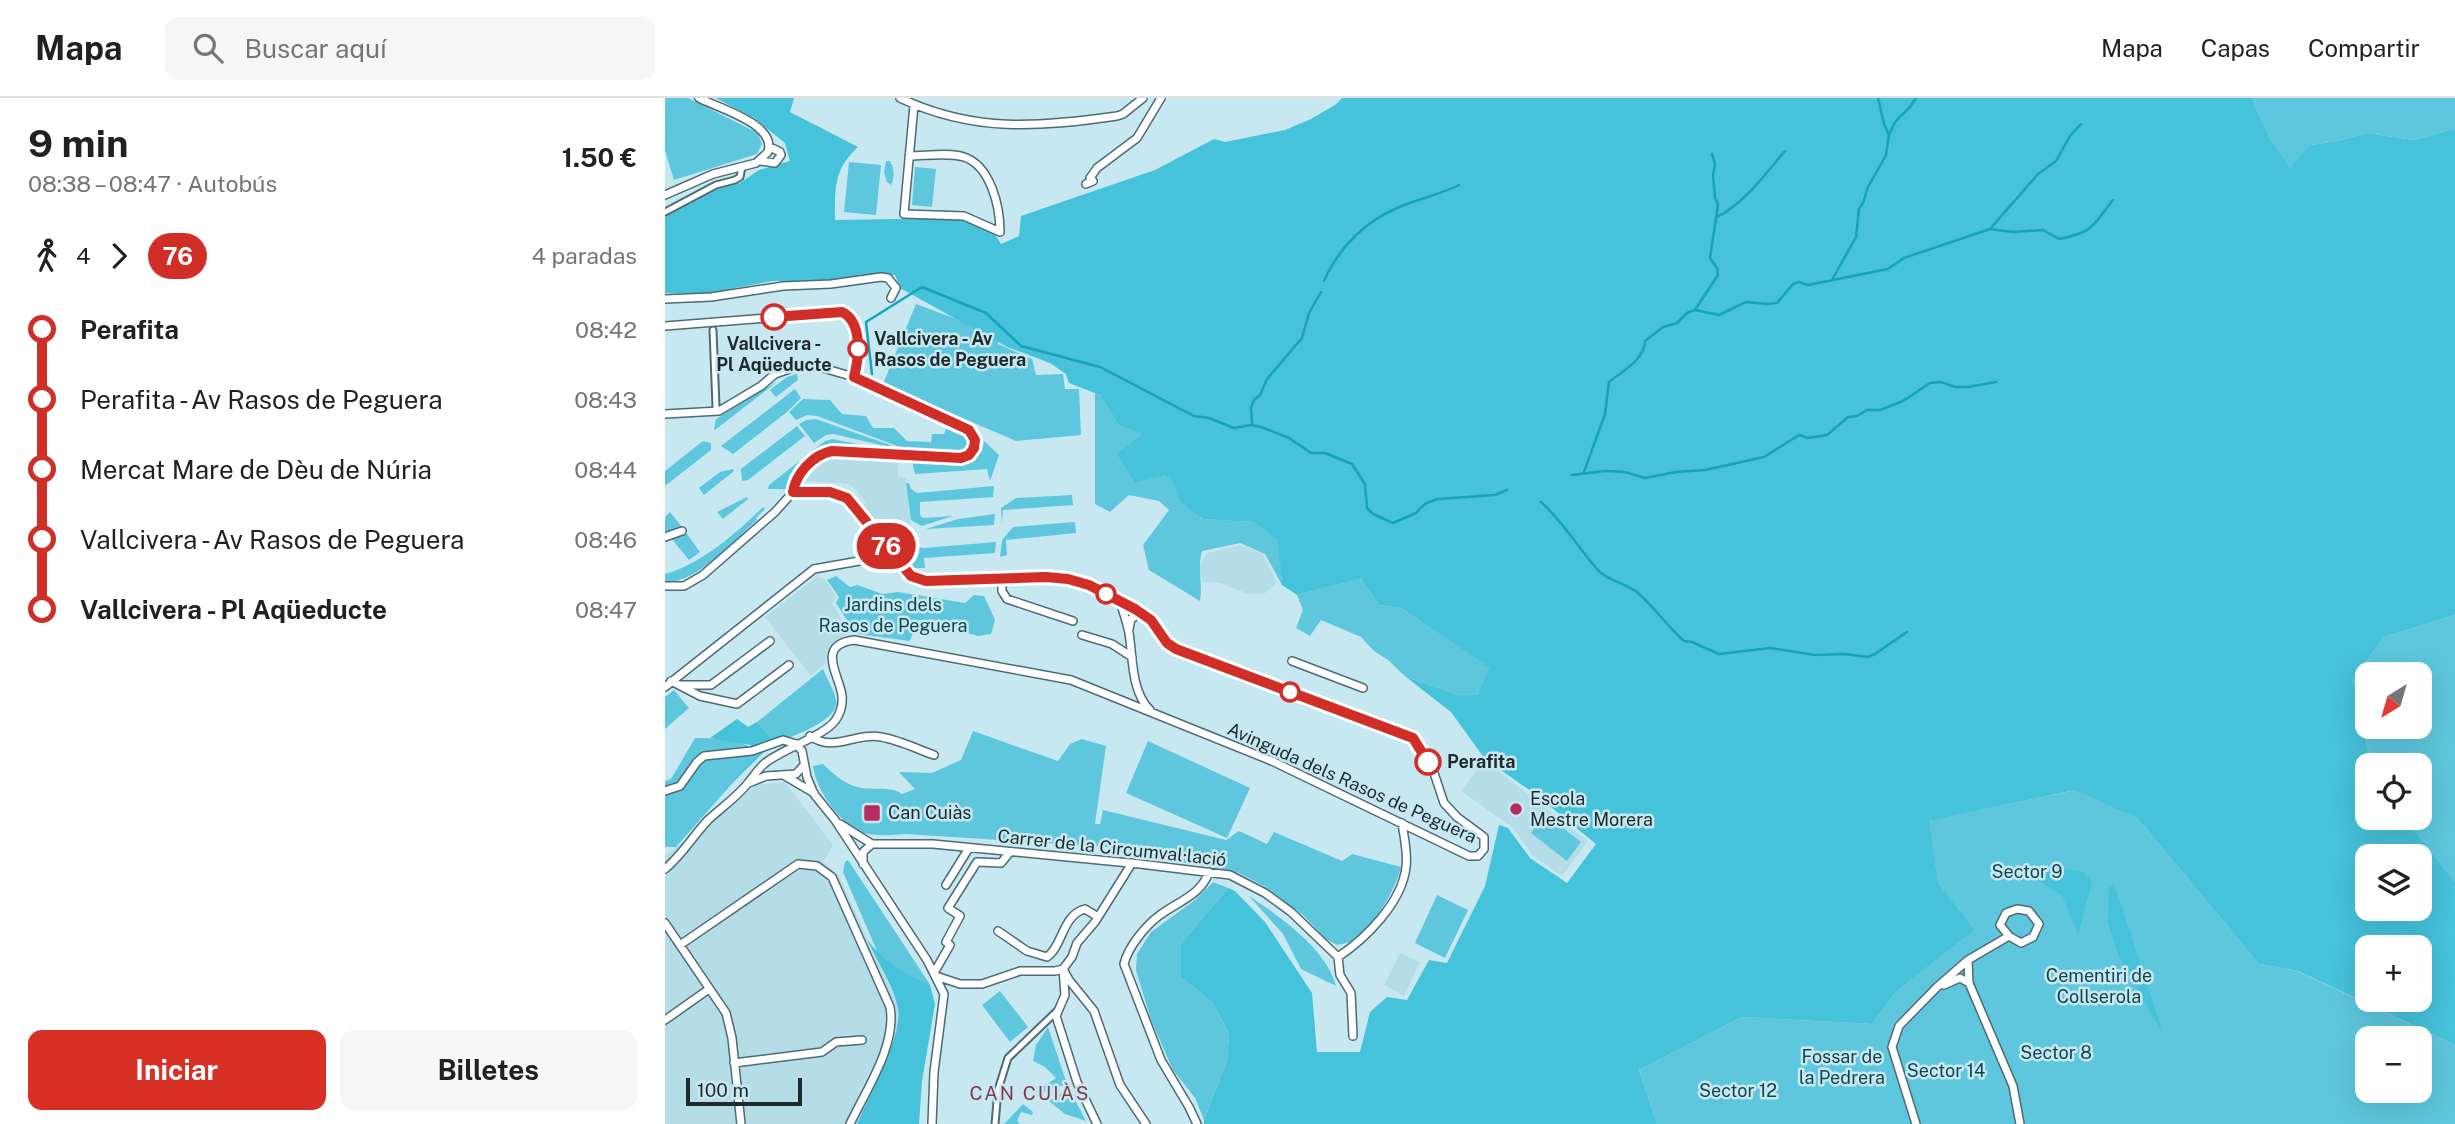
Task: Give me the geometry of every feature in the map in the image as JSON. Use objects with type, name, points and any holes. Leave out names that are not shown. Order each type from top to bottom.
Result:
[{"type":"street","points":[[699,98],[760,129],[768,138],[770,147],[761,161]]},
{"type":"street","points":[[900,98],[948,116],[1018,126],[1117,116],[1143,98]]},
{"type":"street","points":[[1086,184],[1093,181],[1090,178],[1097,168],[1137,138],[1161,98]]},
{"type":"street","points":[[909,156],[961,156],[974,162],[984,174],[996,200],[1000,232],[964,216],[904,214],[909,156],[914,105]]},
{"type":"street","points":[[665,195],[713,174],[761,161],[775,163],[780,152],[770,147]]},
{"type":"street","points":[[665,212],[716,185],[735,180],[740,177],[742,167]]},
{"type":"street","points":[[665,299],[711,297],[783,286],[831,284],[881,277],[888,278],[896,288],[891,298]]},
{"type":"street","points":[[665,326],[842,312],[854,323],[859,358],[854,377]]},
{"type":"street","points":[[713,330],[716,407]]},
{"type":"street","points":[[665,414],[719,411],[761,386],[775,374],[801,365],[854,377],[969,430],[975,440],[972,452],[961,458],[825,453],[814,459],[796,477],[793,492],[775,512],[693,582],[684,586],[665,586]]},
{"type":"street","points":[[793,492],[830,492],[843,495],[911,576],[926,581],[1046,577],[1068,579],[1089,585],[1141,613],[1131,619],[1129,629]]},
{"type":"street","points":[[665,537],[681,531]]},
{"type":"street","points":[[671,685],[814,569],[876,558],[891,552]]},
{"type":"street","points":[[1002,579],[1001,588],[1007,599],[1073,621]]},
{"type":"street","points":[[1120,601],[1129,629],[1138,689],[1145,705],[1156,715]]},
{"type":"street","name":"Avinguda dels Rasos de Peguera","points":[[810,737],[827,729],[841,712],[842,696],[831,664],[832,655],[839,645],[853,640],[1071,680],[1272,761],[1469,856],[1478,856],[1482,852],[1485,846],[1484,837],[1450,812],[1434,774],[1413,738],[1176,649],[1167,643],[1151,620],[1141,613]]},
{"type":"street","points":[[1082,635],[1112,644],[1132,658]]},
{"type":"street","points":[[671,685],[711,685],[770,640]]},
{"type":"street","points":[[1292,661],[1363,688]]},
{"type":"street","points":[[671,685],[716,701],[737,704],[789,665]]},
{"type":"street","points":[[1131,703],[1136,699],[1138,689]]},
{"type":"street","points":[[665,869],[677,859],[707,821],[767,762],[810,737],[830,744],[881,737],[934,755]]},
{"type":"street","points":[[665,791],[680,786],[704,756],[752,751],[783,740],[796,744],[802,751],[807,777],[814,794],[835,820],[934,974],[944,994],[934,1072],[932,1124]]},
{"type":"street","points":[[747,784],[766,776],[798,773],[804,764]]},
{"type":"street","points":[[785,776],[814,794]]},
{"type":"street","points":[[835,820],[872,844],[863,852],[863,864]]},
{"type":"street","points":[[1353,1036],[1351,993],[1340,975],[1338,957],[1374,928],[1399,890],[1406,867],[1402,823]]},
{"type":"street","name":"Carrer de la Circumval·lació","points":[[872,844],[919,843],[1132,863],[1230,876],[1265,893],[1291,912],[1338,957]]},
{"type":"street","points":[[946,885],[969,848]]},
{"type":"street","points":[[934,974],[950,945],[946,942],[960,916],[948,908],[977,862],[1001,863],[1010,852]]},
{"type":"street","points":[[934,974],[960,984],[982,984],[1020,971],[1063,969],[1072,957],[1077,943],[1132,863]]},
{"type":"street","points":[[680,945],[798,864],[817,866],[832,877],[890,1007],[892,1017],[887,1048],[850,1124]]},
{"type":"street","points":[[1197,1124],[1161,1060],[1124,964],[1146,928],[1205,884],[1209,872]]},
{"type":"street","points":[[998,932],[1027,951],[1047,957],[1053,952],[1063,929],[1080,910],[1085,909],[1098,916]]},
{"type":"street","points":[[2017,909],[2029,911],[2039,924],[2033,937],[2021,943],[2009,936],[2000,925],[2006,913],[2017,909]]},
{"type":"street","points":[[665,923],[726,1013],[741,1124]]},
{"type":"street","points":[[1916,1124],[1892,1047],[1899,1026],[1968,960],[2009,936]]},
{"type":"street","points":[[1968,960],[1969,983],[2013,1086],[2020,1124]]},
{"type":"street","points":[[1063,969],[1065,995],[1056,1016],[1077,1082],[1097,1124]]},
{"type":"street","points":[[1063,969],[1094,1011],[1120,1085],[1146,1124]]},
{"type":"street","points":[[1937,987],[1960,978],[1969,983]]},
{"type":"street","points":[[665,1020],[709,989]]},
{"type":"street","points":[[995,1124],[998,1090],[1008,1058],[1059,1009]]},
{"type":"street","points":[[734,1063],[822,1052],[836,1042],[862,1040]]},
{"type":"shaded area","points":[[830,458],[898,460],[898,477],[906,478],[911,526],[889,529],[877,523],[863,505],[866,502],[850,484],[805,481],[819,465]]},
{"type":"shaded area","points":[[1241,545],[1263,554],[1277,582],[1264,594],[1249,594],[1220,583],[1204,582],[1198,568],[1207,553]]},
{"type":"shaded area","points":[[816,577],[824,579],[836,596],[832,604],[848,628],[848,635],[838,638],[830,645],[825,664],[811,676],[765,617]]},
{"type":"shaded area","name":"Escola Mestre Morera","points":[[1484,760],[1588,841],[1562,876],[1532,855],[1512,827],[1461,791]]},
{"type":"shaded area","points":[[785,782],[833,845],[823,862],[838,874],[905,1020],[857,1124],[665,1124],[665,856],[757,785]]},
{"type":"shaded area","points":[[1400,953],[1420,962],[1404,996],[1384,985]]},
{"type":"green space","points":[[665,98],[688,98],[758,133],[762,144],[757,154],[674,180],[665,151]]},
{"type":"green space","points":[[716,98],[794,98],[790,112],[858,147],[844,164],[837,180],[835,220],[961,218],[995,235],[1001,244],[1019,236],[1021,216],[1155,170],[1214,139],[1225,142],[1285,130],[1311,119],[1342,98],[2252,98],[2269,137],[2290,168],[2310,145],[2367,133],[2414,140],[2455,130],[2455,615],[2384,637],[2366,662],[2355,662],[2353,680],[2355,739],[2365,739],[2368,753],[2355,753],[2355,830],[2414,830],[2425,844],[2355,844],[2355,921],[2432,921],[2432,853],[2455,882],[2455,1045],[2432,1034],[2432,1026],[2415,1026],[2385,1012],[2432,1012],[2432,935],[2355,935],[2355,998],[2298,971],[2259,964],[2138,819],[2075,790],[1929,821],[1938,882],[1974,930],[1897,991],[1872,1024],[1742,1017],[1639,1070],[1657,1124],[1204,1124],[1227,1061],[1229,1034],[1213,1003],[1181,977],[1181,944],[1228,888],[1235,891],[1265,922],[1312,993],[1317,1052],[1360,1052],[1370,1012],[1387,997],[1407,1000],[1429,960],[1447,963],[1485,886],[1499,825],[1508,828],[1530,858],[1567,883],[1596,844],[1535,794],[1485,759],[1451,712],[1406,677],[1459,695],[1477,695],[1490,668],[1401,608],[1379,605],[1361,579],[1297,595],[1282,585],[1278,540],[1254,522],[1202,519],[1178,499],[1175,484],[1165,475],[1135,483],[1117,454],[1143,434],[1119,426],[1100,395],[1069,383],[1066,374],[1050,363],[1007,347],[900,288],[895,275],[772,281],[705,294],[665,293],[665,217],[718,189],[740,183],[759,170],[790,161],[785,143],[754,118]]},
{"type":"green space","points":[[2252,98],[2455,98],[2455,130],[2414,140],[2367,133],[2310,145],[2290,169],[2269,137]]},
{"type":"green space","points":[[886,161],[890,161],[893,170],[891,185],[884,172]]},
{"type":"green space","points":[[849,162],[881,165],[876,215],[844,212]]},
{"type":"green space","points":[[915,167],[936,169],[932,207],[912,205]]},
{"type":"green space","points":[[916,304],[973,325],[997,338],[998,344],[1032,359],[1036,375],[1063,374],[1065,389],[1079,389],[1081,435],[1016,441],[883,384]]},
{"type":"green space","points":[[797,374],[798,380],[776,397],[770,390],[787,377]]},
{"type":"green space","points":[[778,381],[715,430],[714,429],[716,419]]},
{"type":"green space","points":[[795,389],[801,398],[733,454],[721,446]]},
{"type":"green space","points":[[1095,393],[1100,395],[1119,426],[1144,434],[1165,475],[1176,484],[1201,519],[1254,522],[1279,540],[1282,585],[1265,554],[1240,543],[1202,551],[1200,601],[1149,570],[1143,545],[1169,510],[1159,501],[1129,495],[1110,512],[1095,504]]},
{"type":"green space","points":[[803,399],[830,400],[842,414],[866,416],[873,428],[894,428],[907,441],[931,442],[932,434],[944,434],[946,429],[968,438],[969,445],[964,451],[905,449],[817,416],[807,415],[796,420],[789,412]]},
{"type":"green space","points":[[816,419],[894,448],[833,434],[814,443],[799,424]]},
{"type":"green space","points":[[797,426],[805,436],[748,480],[742,481],[741,469]]},
{"type":"green space","points":[[833,439],[871,447],[852,445],[819,450],[798,468],[787,489],[768,489],[769,485],[825,441]]},
{"type":"green space","points":[[703,441],[711,443],[711,450],[665,486],[665,471]]},
{"type":"green space","points":[[984,441],[999,455],[990,481],[987,469],[915,474],[912,461],[968,463],[982,451]]},
{"type":"green space","points":[[734,471],[704,495],[699,488],[720,472]]},
{"type":"green space","points":[[906,483],[917,493],[994,486],[993,497],[920,502],[920,515],[923,518],[953,516],[922,526],[911,520]]},
{"type":"green space","points":[[1072,495],[1073,505],[1003,510],[1002,524],[1001,508],[1016,498]]},
{"type":"green space","points":[[747,497],[748,499],[723,519],[717,512]]},
{"type":"green space","points":[[763,507],[765,509],[757,520],[714,559],[690,576],[665,582],[665,574],[705,555]]},
{"type":"green space","points":[[670,512],[682,527],[665,535],[665,517]]},
{"type":"green space","points":[[995,514],[994,525],[926,529],[958,519]]},
{"type":"green space","points":[[1075,522],[1076,533],[1006,540],[1007,555],[1000,557],[1002,540],[1013,527]]},
{"type":"green space","points":[[885,533],[910,545],[924,548],[996,542],[995,553],[924,558],[925,568],[914,568]]},
{"type":"green space","points":[[687,534],[700,552],[689,560],[671,538]]},
{"type":"green space","name":"Jardins dels Rasos de Peguera","points":[[836,576],[850,587],[857,585],[883,594],[898,592],[965,603],[974,595],[984,596],[995,620],[991,634],[978,636],[918,620],[910,641],[851,633],[847,620],[836,603],[839,597],[827,580]]},
{"type":"green space","points":[[1361,579],[1379,605],[1401,608],[1491,668],[1477,695],[1459,695],[1406,677],[1361,637],[1321,620],[1310,636],[1296,628],[1303,610],[1297,595]]},
{"type":"green space","points":[[2455,615],[2455,882],[2432,853],[2432,844],[2425,844],[2414,830],[2432,830],[2432,753],[2368,753],[2365,739],[2433,738],[2433,662],[2366,662],[2384,637]]},
{"type":"green space","points":[[823,669],[835,696],[835,708],[813,727],[776,743],[757,722]]},
{"type":"green space","points":[[674,690],[689,708],[665,729],[665,697]]},
{"type":"green space","points":[[737,719],[748,727],[757,722],[776,743],[721,794],[760,752],[750,745],[710,738]]},
{"type":"green space","points":[[973,731],[1058,761],[1070,744],[1082,739],[1106,746],[1095,824],[1100,824],[1103,810],[1226,840],[1239,831],[1267,844],[1274,832],[1342,861],[1352,854],[1401,867],[1383,908],[1368,927],[1351,941],[1337,945],[1326,939],[1304,916],[1264,886],[1239,873],[1214,867],[1135,856],[1107,847],[906,834],[866,834],[853,828],[837,813],[815,775],[813,766],[823,764],[851,785],[893,790],[902,794],[915,789],[899,772],[932,773],[961,760]]},
{"type":"green space","points":[[695,738],[737,742],[760,752],[676,847],[665,847],[665,781],[671,779]]},
{"type":"green space","points":[[1148,741],[1250,788],[1227,838],[1126,793]]},
{"type":"green space","name":"Cementiri de Collserola","points":[[2076,790],[2138,819],[2259,964],[2297,971],[2355,998],[2355,1012],[2385,1012],[2414,1026],[2355,1026],[2355,1103],[2432,1103],[2432,1034],[2455,1045],[2455,1124],[1657,1124],[1639,1070],[1742,1017],[1872,1024],[1897,991],[1973,930],[1938,882],[1928,821]]},
{"type":"green space","points":[[1545,814],[1581,842],[1567,861],[1531,833]]},
{"type":"green space","points":[[848,860],[929,983],[932,1002],[906,1019],[843,872]]},
{"type":"green space","name":"Sector 9","points":[[1990,866],[2061,868],[2084,872],[2092,882],[2078,934],[2062,895],[2037,879],[1999,874]]},
{"type":"green space","points":[[1213,882],[1228,888],[1181,944],[1181,977],[1213,1003],[1229,1034],[1227,1061],[1204,1120],[1195,1098],[1173,1070],[1151,1020],[1136,970],[1137,954],[1151,932],[1195,900]]},
{"type":"green space","points":[[2114,884],[2164,1036],[2120,959],[2108,923],[2109,888]]},
{"type":"green space","points":[[1437,895],[1468,910],[1445,958],[1415,943]]},
{"type":"green space","points":[[1249,896],[1287,924],[1312,947],[1331,972],[1336,986],[1301,969],[1283,934]]},
{"type":"green space","points":[[867,939],[895,966],[930,985],[935,1004],[922,1081],[919,1124],[857,1124],[890,1050],[898,1020],[898,1008],[892,991]]},
{"type":"green space","points":[[1000,991],[1028,1027],[1010,1042],[982,1005]]},
{"type":"green space","points":[[1048,1027],[1067,1084],[1043,1092],[1041,1088],[1056,1078],[1045,1067],[1033,1061],[1036,1045]]},
{"type":"green space","points":[[1069,1088],[1086,1121],[1065,1114],[1049,1101]]},
{"type":"green space","points":[[1023,1104],[1033,1112],[1032,1115],[1021,1112],[1017,1121],[1020,1124],[1004,1124]]},
{"type":"waterway","points":[[1878,98],[1889,135]]},
{"type":"waterway","points":[[1832,280],[1856,237],[1859,209],[1886,155],[1889,135],[1895,122],[1916,98]]},
{"type":"waterway","points":[[1990,229],[2038,174],[2056,161],[2070,136],[2081,124]]},
{"type":"waterway","points":[[1717,217],[1746,196],[1785,151]]},
{"type":"waterway","points":[[1695,310],[1718,275],[1710,258],[1718,205],[1712,154]]},
{"type":"waterway","points":[[1324,281],[1353,238],[1374,221],[1397,208],[1459,185]]},
{"type":"waterway","points":[[1584,472],[1605,414],[1609,382],[1637,359],[1645,341],[1663,327],[1677,323],[1687,313],[1695,310],[1719,315],[1746,302],[1777,303],[1793,284],[1799,282],[1808,285],[1888,269],[1904,258],[1990,229],[2013,232],[2043,230],[2059,239],[2080,234],[2092,227],[2113,200]]},
{"type":"waterway","points":[[872,374],[866,322],[922,287],[986,313],[1021,346],[1100,367],[1194,416],[1209,418],[1234,428],[1252,425],[1264,428],[1289,438],[1311,453],[1325,453],[1352,464],[1365,484],[1367,508],[1373,514],[1393,523],[1416,513],[1425,504],[1437,499],[1495,495],[1507,490]]},
{"type":"waterway","points":[[1252,423],[1251,407],[1254,400],[1260,395],[1267,379],[1302,338],[1309,313],[1321,292]]},
{"type":"waterway","points":[[1572,475],[1605,471],[1625,472],[1645,478],[1705,470],[1764,457],[1799,435],[1808,438],[1827,435],[1848,417],[1857,416],[1867,410],[1880,410],[1903,401],[1930,383],[1941,382],[1955,387],[1968,387],[1996,382]]},
{"type":"waterway","points":[[1541,502],[1601,573],[1638,593],[1684,641],[1719,654],[1770,648],[1815,655],[1868,657],[1907,632]]},
{"type":"bus line","name":"76","points":[[774,317],[842,312],[849,316],[854,323],[859,358],[854,377],[969,430],[973,435],[974,448],[966,457],[832,451],[814,459],[796,477],[793,492],[830,492],[847,498],[911,576],[926,581],[1046,577],[1089,585],[1147,617],[1167,643],[1176,649],[1413,738],[1428,762]]},
{"type":"place","name":"Vallcivera - Pl Aqüeducte","points":[[774,317]]},
{"type":"place","name":"Vallcivera - Av Rasos de Peguera","points":[[858,349]]},
{"type":"place","name":"Perafita","points":[[1428,762]]},
{"type":"place","name":"Escola Mestre Morera","points":[[1516,809]]},
{"type":"place","name":"Can Cuiàs","points":[[872,813]]},
{"type":"district","name":"CAN CUIÀS","points":[[1030,1093]]},
{"type":"park label","name":"Sector 8","points":[[2056,1053]]},
{"type":"park label","name":"Fossar de la Pedrera","points":[[1842,1067]]},
{"type":"park label","name":"Sector 14","points":[[1946,1071]]},
{"type":"park label","name":"Sector 12","points":[[1738,1091]]}]
